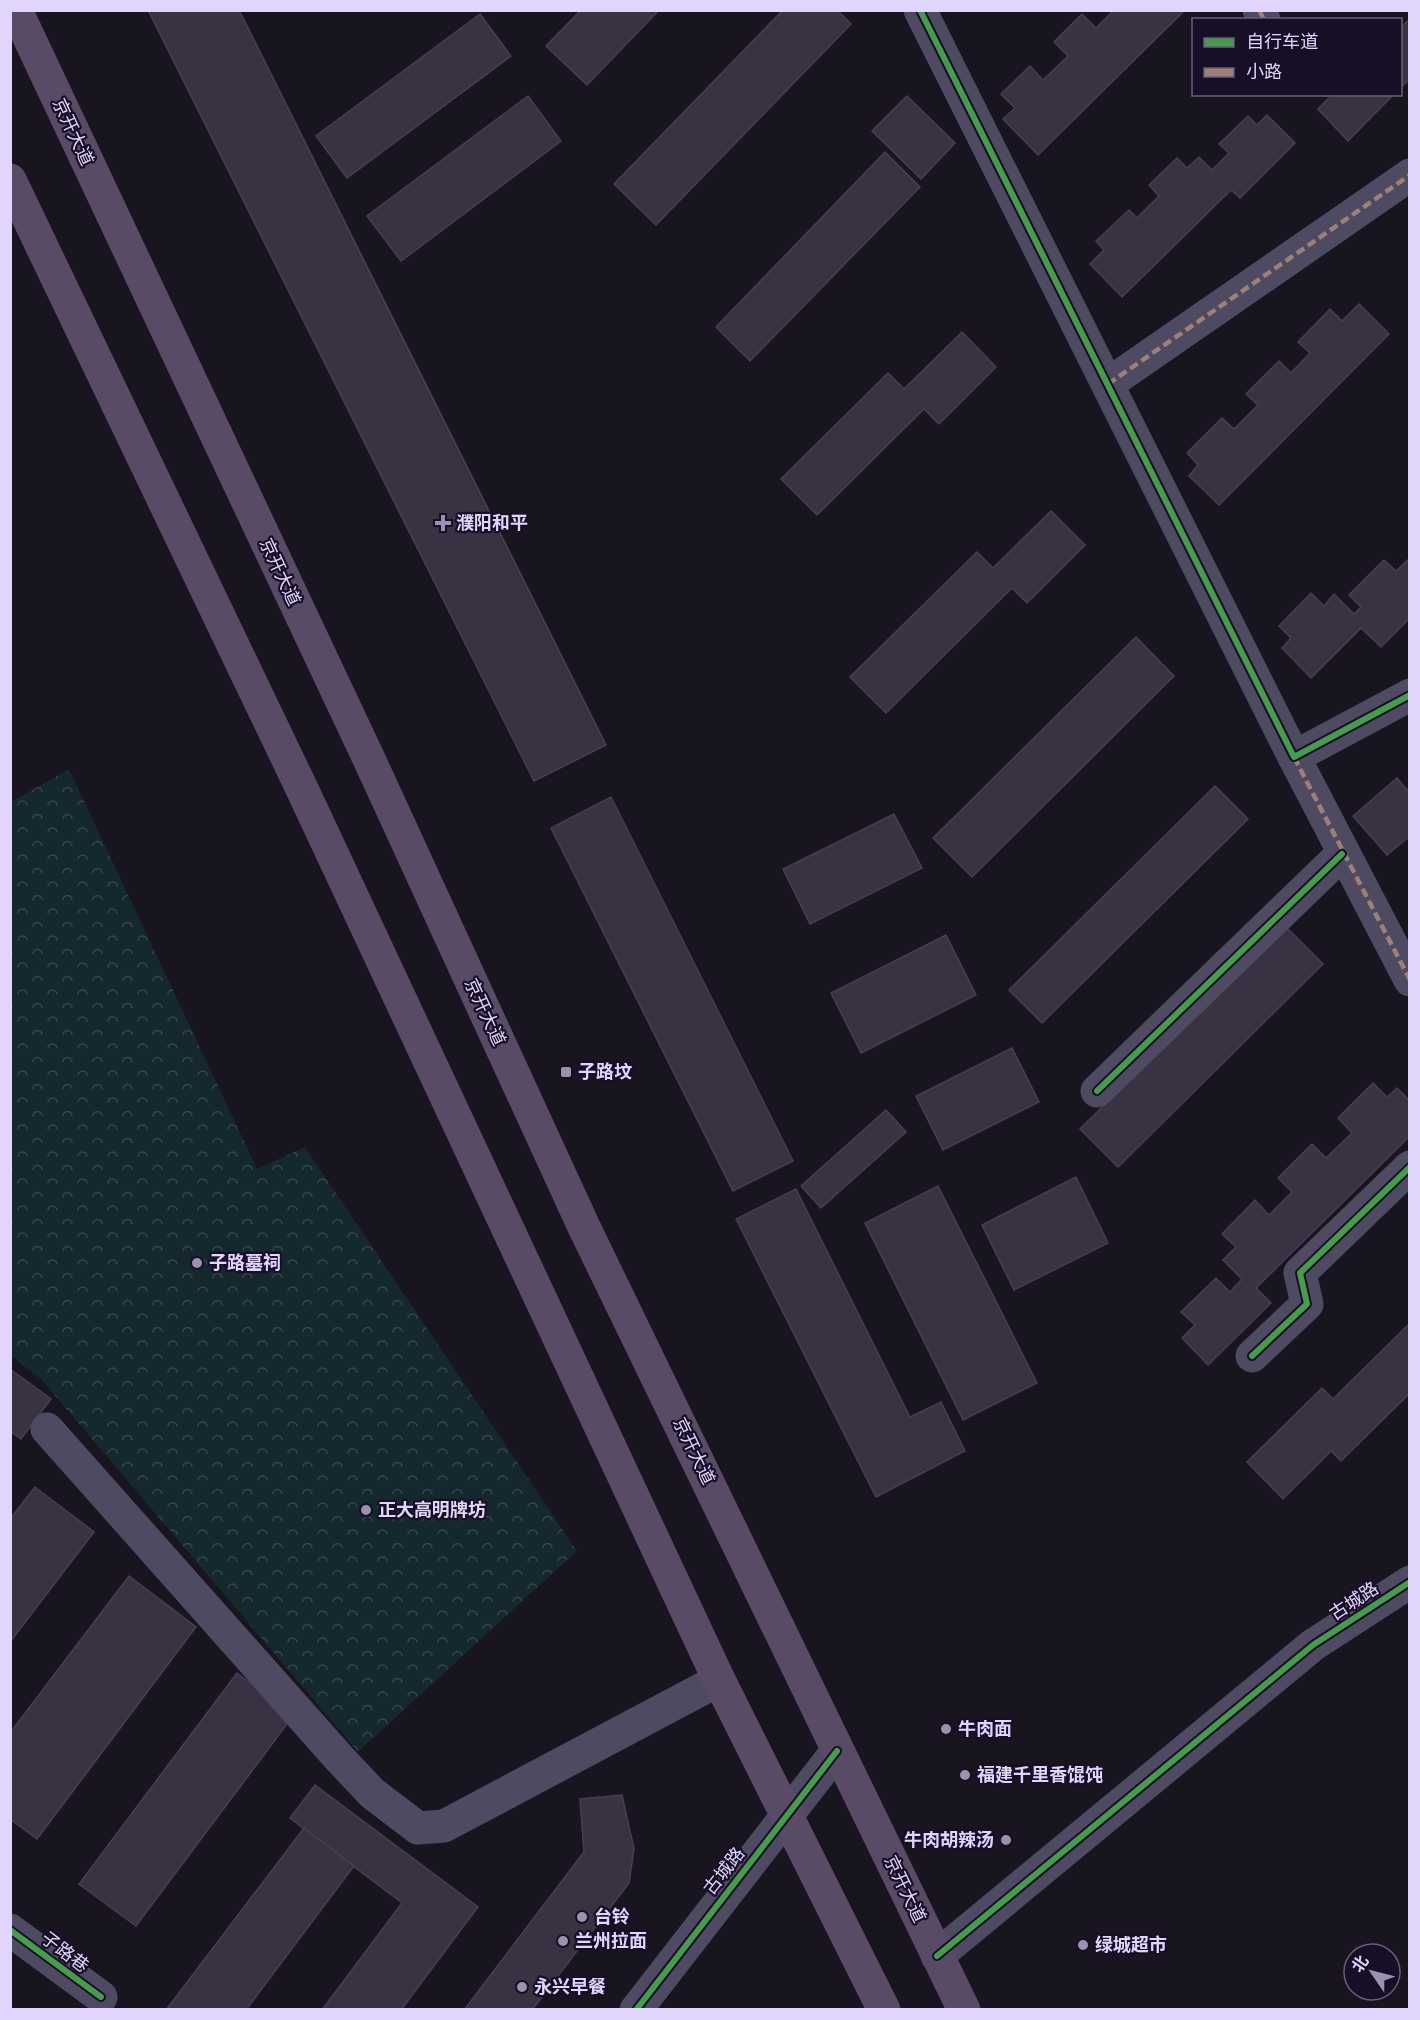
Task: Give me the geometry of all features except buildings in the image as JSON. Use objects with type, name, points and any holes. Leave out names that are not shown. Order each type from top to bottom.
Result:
[{"type":"main road","name":"京开大道","points":[[16,10],[369,759],[584,1227],[964,2010]]},
{"type":"main road","points":[[10,180],[302,789],[719,1680],[884,2010]]},
{"type":"street","points":[[920,10],[1342,854],[1410,980]]},
{"type":"street","points":[[1108,384],[1410,175]]},
{"type":"street","points":[[1294,757],[1410,695]]},
{"type":"street","points":[[1097,1091],[1342,854]]},
{"type":"street","points":[[1252,1356],[1307,1304],[1300,1273],[1410,1167]]},
{"type":"street","points":[[47,1429],[340,1759],[372,1793],[418,1828],[444,1826],[719,1680]]},
{"type":"street","name":"古城路","points":[[937,1956],[1313,1645],[1410,1582]]},
{"type":"street","name":"古城路","points":[[636,2010],[837,1751]]},
{"type":"street","name":"子路巷","points":[[10,1930],[101,1997]]},
{"type":"green space","name":"子路墓祠","points":[[69,769],[257,1169],[305,1147],[577,1551],[358,1752],[41,1379],[11,1356],[11,802]]},
{"type":"marked path","points":[[1259,10],[1263,18]]},
{"type":"marked path","points":[[1108,384],[1410,175]]},
{"type":"marked path","points":[[1294,757],[1410,980]]},
{"type":"cycle path","points":[[920,10],[1294,757],[1410,695]]},
{"type":"cycle path","points":[[1097,1091],[1342,854]]},
{"type":"cycle path","points":[[1252,1356],[1307,1304],[1300,1273],[1410,1167]]},
{"type":"cycle path","points":[[937,1956],[1313,1645],[1410,1582]]},
{"type":"cycle path","points":[[636,2010],[837,1751]]},
{"type":"cycle path","points":[[10,1930],[101,1997]]},
{"type":"place","name":"濮阳和平","points":[[443,523]]},
{"type":"place","name":"子路坟","points":[[566,1072]]},
{"type":"place","name":"子路墓祠","points":[[197,1263]]},
{"type":"place","name":"正大高明牌坊","points":[[366,1510]]},
{"type":"place","name":"牛肉面","points":[[946,1729]]},
{"type":"place","name":"福建千里香馄饨","points":[[965,1775]]},
{"type":"place","name":"牛肉胡辣汤","points":[[1006,1840]]},
{"type":"place","name":"台铃","points":[[582,1917]]},
{"type":"place","name":"兰州拉面","points":[[563,1941]]},
{"type":"place","name":"绿城超市","points":[[1083,1945]]},
{"type":"place","name":"永兴早餐","points":[[522,1987]]}]
